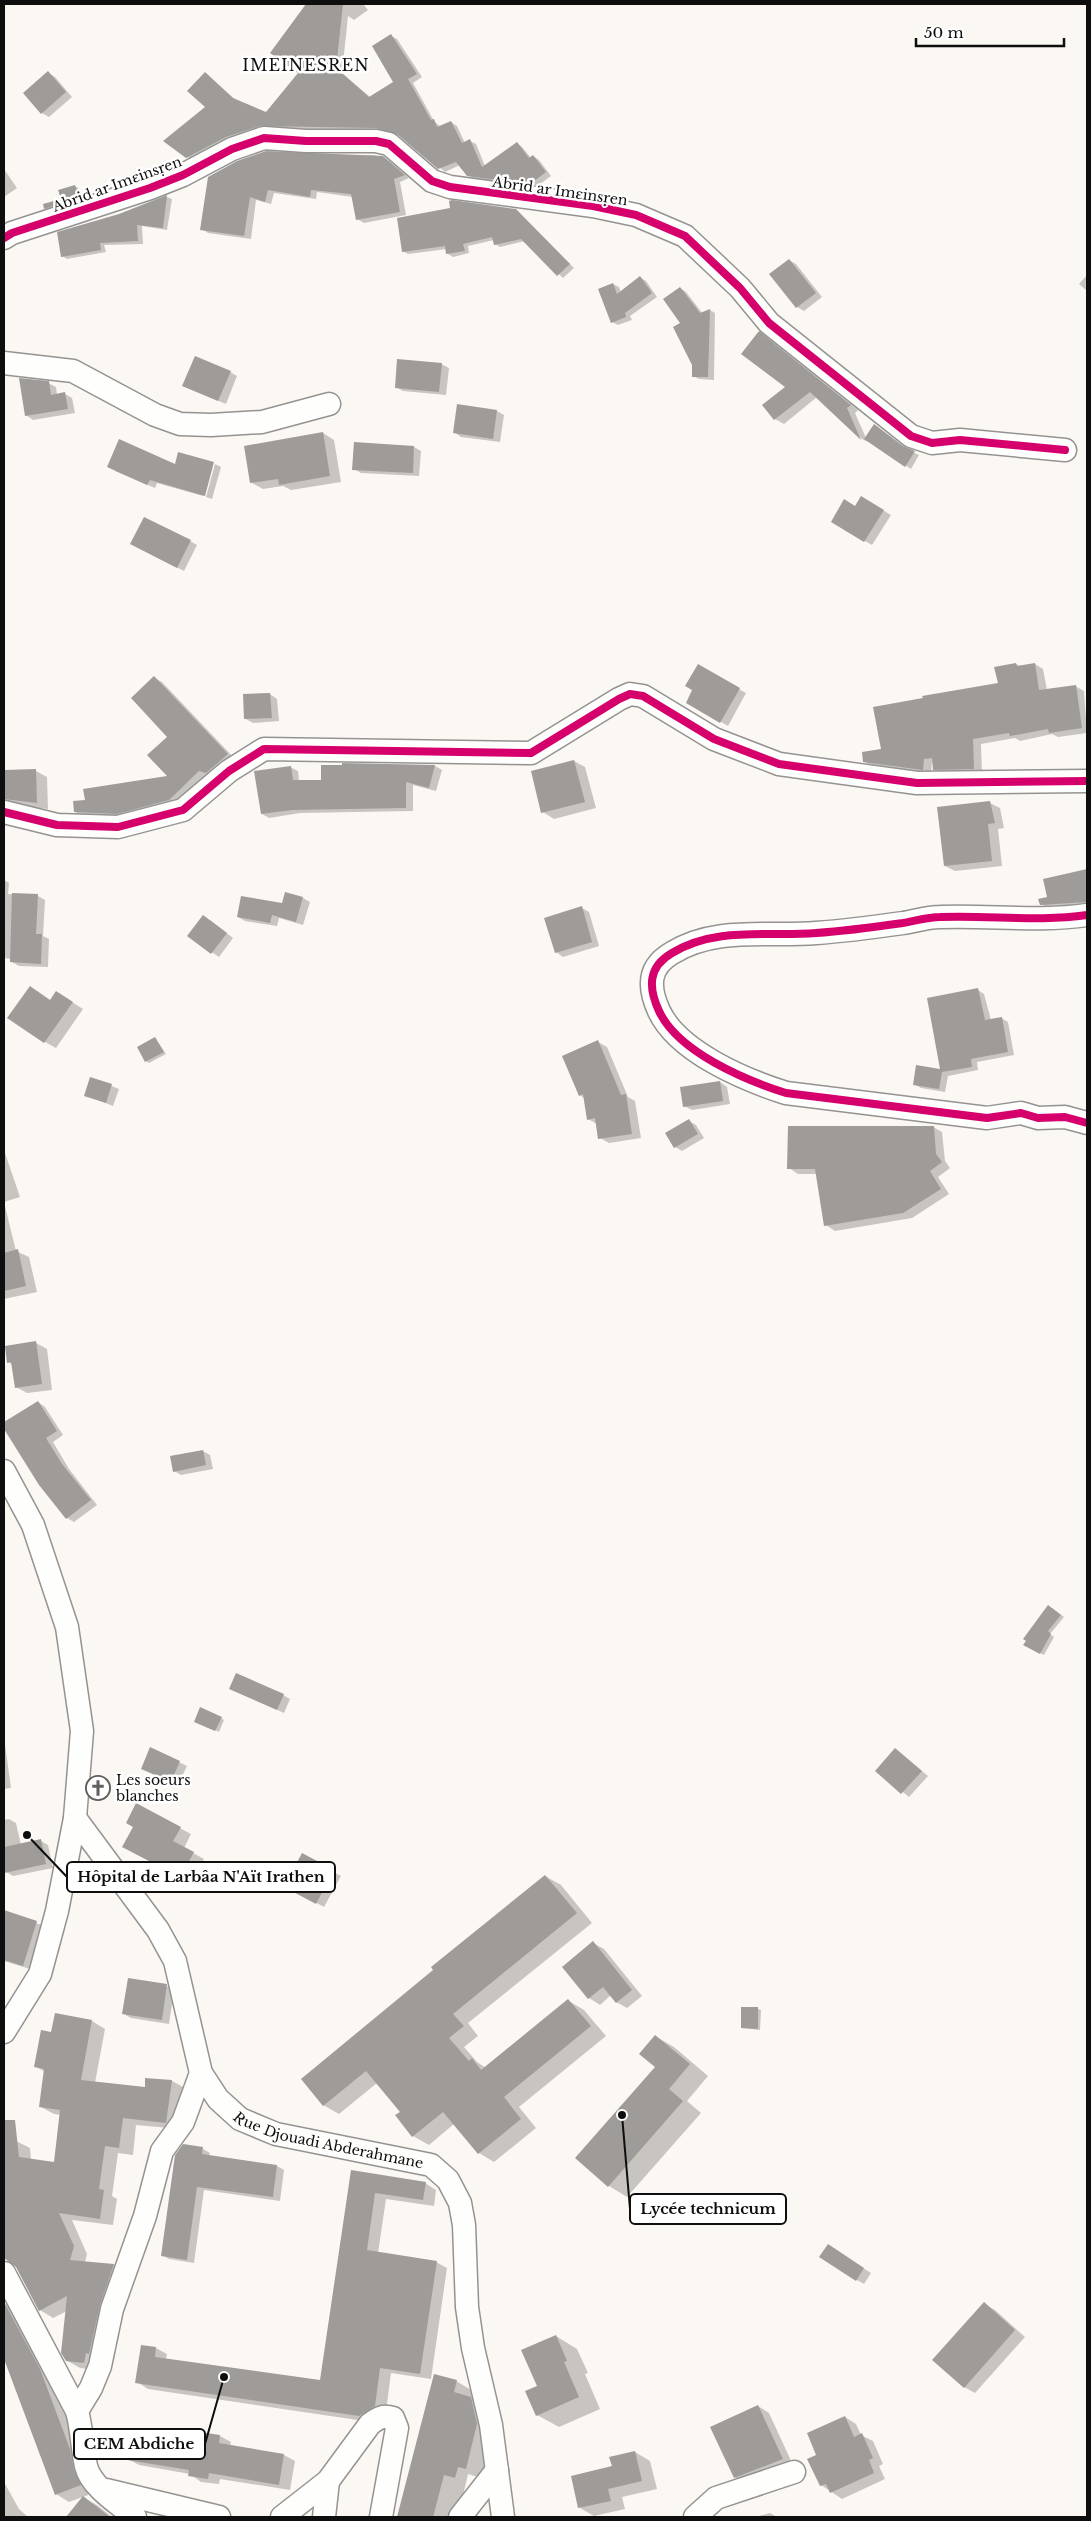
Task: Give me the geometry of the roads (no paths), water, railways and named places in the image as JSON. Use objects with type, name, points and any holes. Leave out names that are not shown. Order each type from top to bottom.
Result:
[{"type":"street","name":"Abrid ar Imɛinsṛen","points":[[4,238],[12,233],[150,188],[183,175],[232,149],[264,138],[306,141],[376,141],[389,144],[432,181],[450,187],[593,206],[636,214],[684,236],[740,288],[768,323],[911,436],[932,443],[960,440],[1065,450]]},
{"type":"street","points":[[4,363],[73,372],[155,415],[180,424],[211,425],[262,422],[329,404]]},
{"type":"street","points":[[4,812],[56,826],[118,827],[183,810],[229,772],[264,749],[531,753],[590,716],[630,694],[649,699],[714,739],[779,764],[917,783],[1087,781]]},
{"type":"street","points":[[1087,915],[938,917],[816,933],[717,936],[671,953],[658,965],[651,981],[652,996],[664,1021],[682,1040],[712,1060],[760,1084],[786,1093],[987,1118],[1021,1113],[1038,1118],[1065,1118],[1087,1122]]},
{"type":"street","points":[[4,1471],[33,1525],[67,1627],[82,1731],[74,1818],[57,1911],[40,1974],[4,2032]]},
{"type":"street","name":"Rue Djouadi Abderahmane","points":[[74,1818],[158,1930],[175,1962],[201,2074],[218,2099],[240,2119],[276,2134],[431,2165],[448,2180],[460,2204],[464,2225],[467,2307],[473,2348],[491,2425],[503,2517]]},
{"type":"street","points":[[77,2411],[91,2388],[100,2366],[112,2309],[144,2216],[162,2151],[183,2122],[201,2074]]},
{"type":"street","points":[[4,2273],[77,2411],[82,2427],[86,2468],[92,2479],[135,2517]]},
{"type":"street","points":[[282,2517],[328,2481],[370,2424],[380,2417],[392,2418],[396,2428],[381,2517]]},
{"type":"street","points":[[460,2517],[497,2470]]},
{"type":"street","points":[[695,2517],[716,2498],[794,2472]]},
{"type":"street","points":[[324,2517],[328,2481]]},
{"type":"street","points":[[103,2489],[220,2517]]},
{"type":"place","name":"Les soeurs blanches","points":[[98,1788]]},
{"type":"place","name":"Hôpital de Larbâa N'Aït Irathen","points":[[27,1835]]},
{"type":"place","name":"Lycée technicum","points":[[622,2115]]},
{"type":"place","name":"CEM Abdiche","points":[[224,2377]]},
{"type":"district","name":"IMEINESREN","points":[[306,65]]}]
